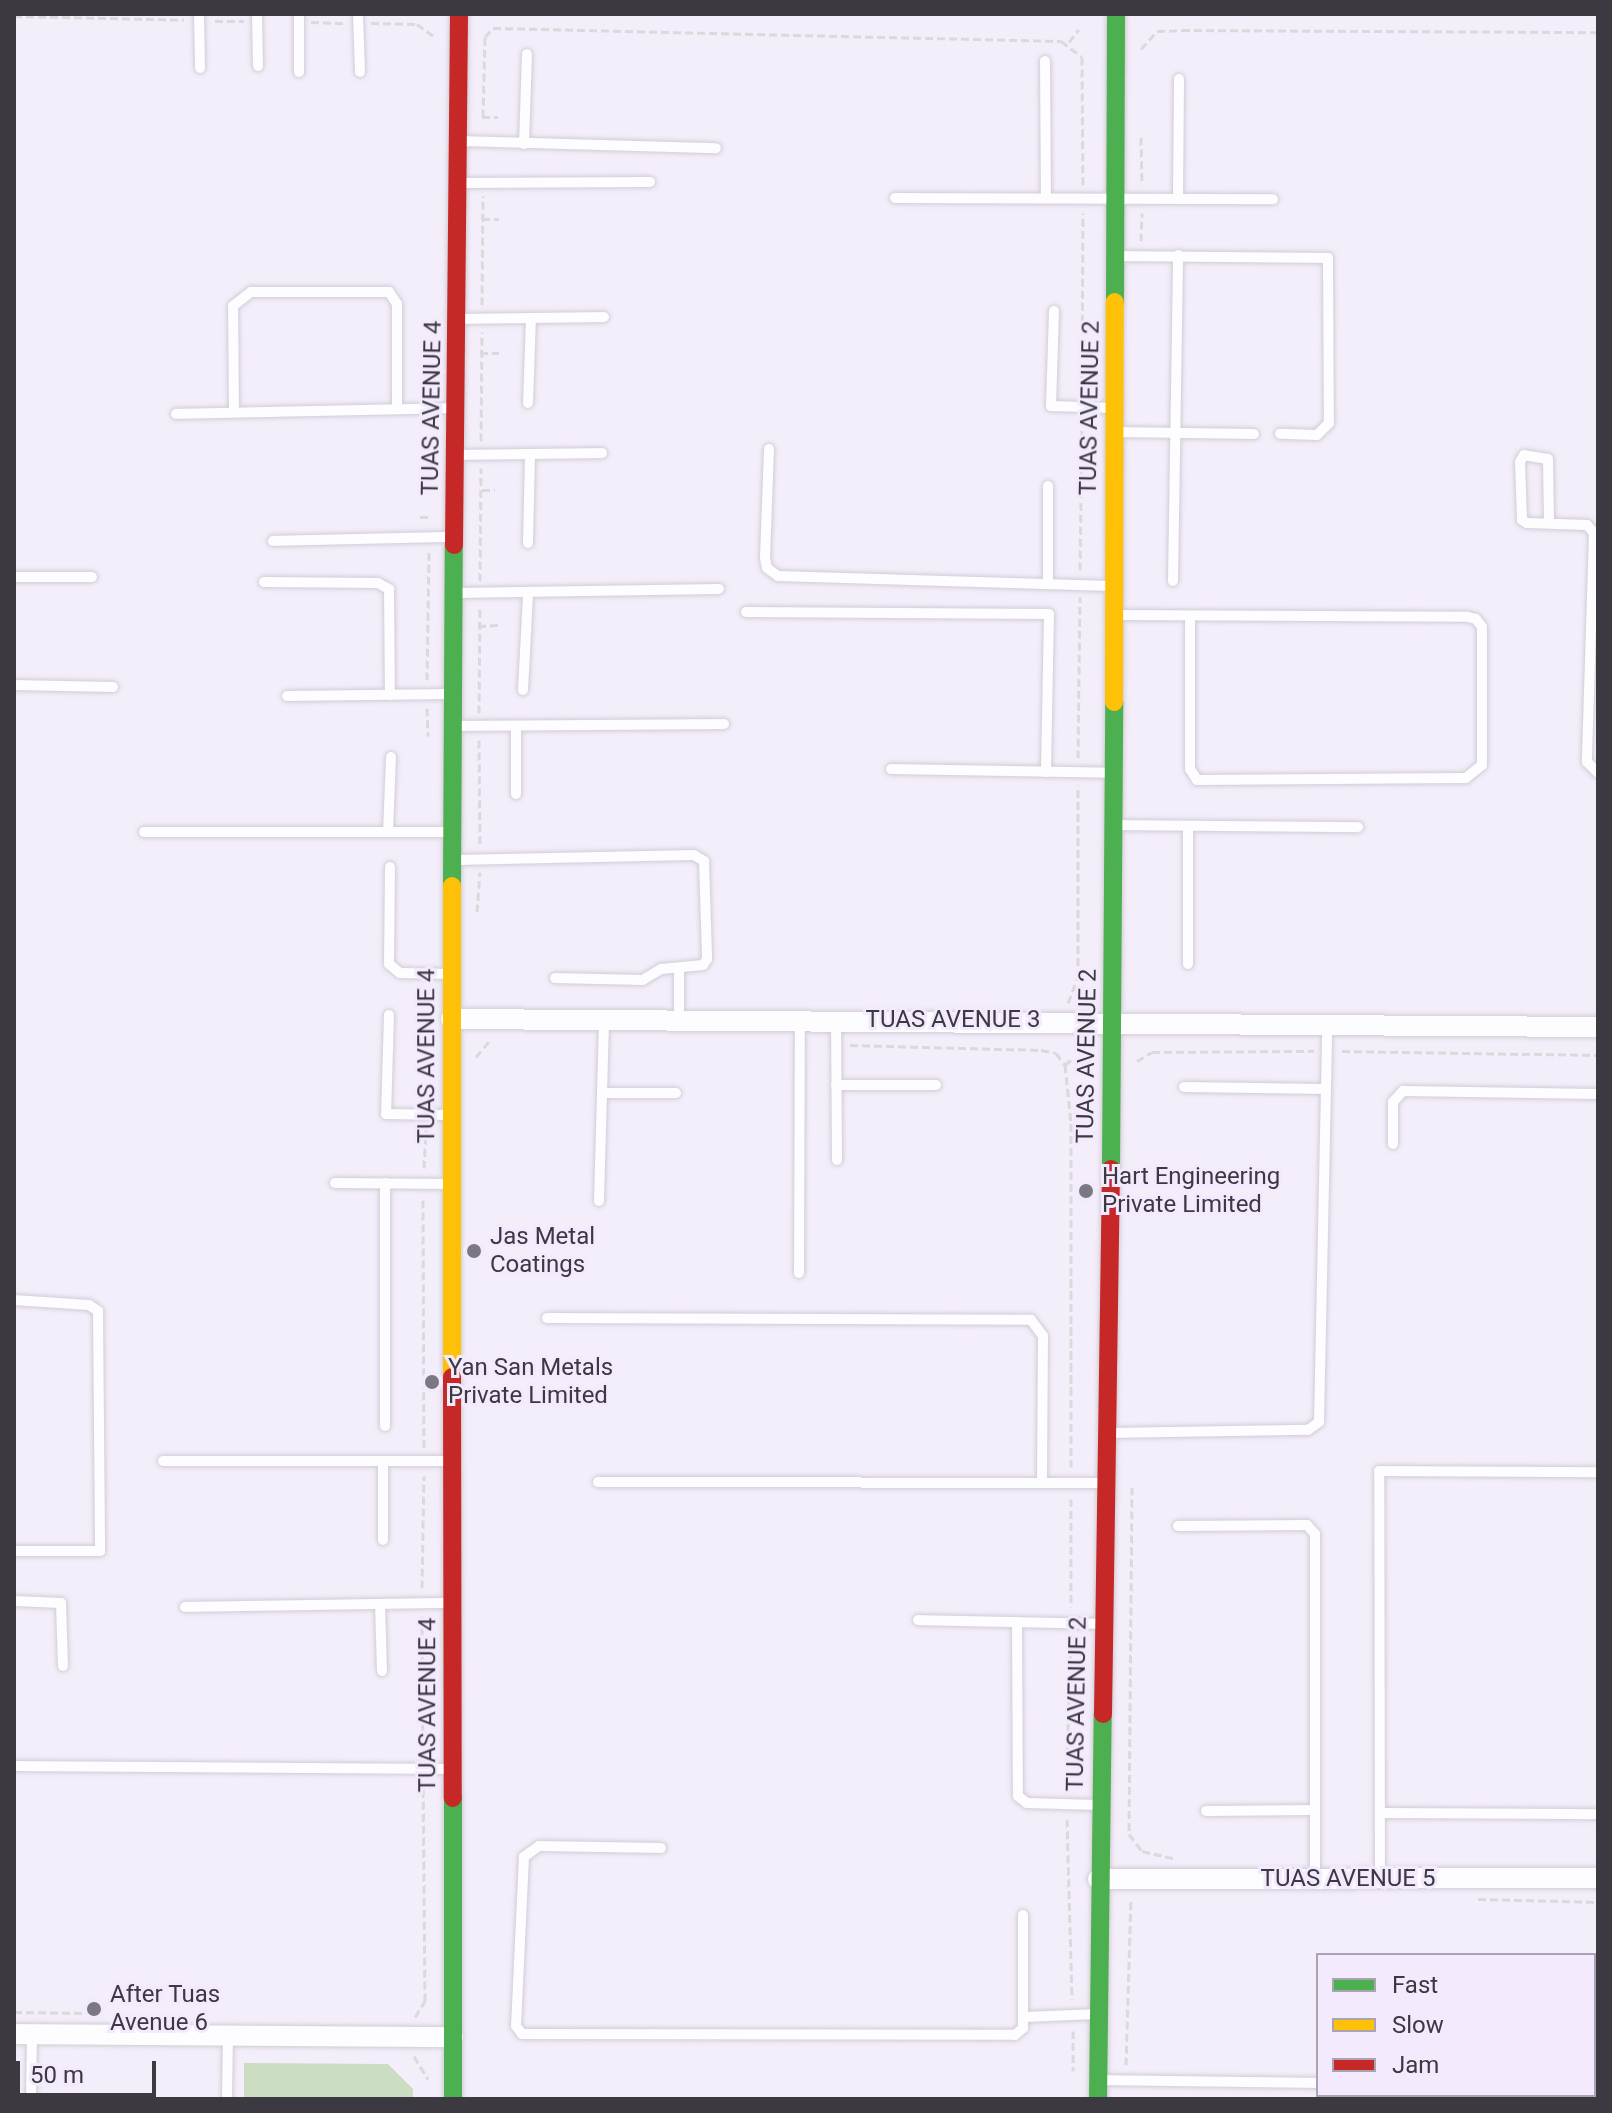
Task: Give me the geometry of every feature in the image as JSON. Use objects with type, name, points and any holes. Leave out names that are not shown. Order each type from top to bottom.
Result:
[{"type":"street","name":"TUAS AVENUE 4","points":[[453,2099],[451,1019],[459,14]]},
{"type":"street","name":"TUAS AVENUE 2","points":[[1098,2090],[1099,1805],[1113,1020],[1111,615],[1116,14]]},
{"type":"street","name":"TUAS AVENUE 3","points":[[451,1019],[1113,1020],[1598,1027]]},
{"type":"street","name":"TUAS AVENUE 5","points":[[1098,1879],[1598,1878]]},
{"type":"street","points":[[23,2034],[453,2037]]},
{"type":"lane","points":[[199,17],[200,68]]},
{"type":"lane","points":[[257,18],[258,66]]},
{"type":"lane","points":[[299,18],[299,72]]},
{"type":"lane","points":[[358,19],[360,72]]},
{"type":"lane","points":[[524,144],[527,54]]},
{"type":"lane","points":[[1045,61],[1046,197]]},
{"type":"lane","points":[[1178,198],[1179,79]]},
{"type":"lane","points":[[458,141],[716,148]]},
{"type":"lane","points":[[459,183],[650,182]]},
{"type":"lane","points":[[895,198],[1273,199]]},
{"type":"lane","points":[[1173,581],[1178,255]]},
{"type":"lane","points":[[1115,256],[1328,258],[1329,423],[1317,435],[1280,434]]},
{"type":"lane","points":[[234,412],[237,298],[251,292],[323,290],[381,289],[394,296],[397,409]]},
{"type":"lane","points":[[1054,311],[1051,406],[1115,408]]},
{"type":"lane","points":[[457,319],[604,317]]},
{"type":"lane","points":[[528,403],[531,318]]},
{"type":"lane","points":[[176,414],[456,408]]},
{"type":"lane","points":[[1114,432],[1254,434]]},
{"type":"lane","points":[[769,449],[765,558],[767,568],[778,576],[1112,586]]},
{"type":"lane","points":[[455,455],[602,453]]},
{"type":"lane","points":[[528,543],[530,454]]},
{"type":"lane","points":[[1549,523],[1548,459],[1524,455],[1520,516],[1527,523],[1587,525],[1594,533],[1587,762],[1598,773]]},
{"type":"lane","points":[[1048,486],[1048,584]]},
{"type":"lane","points":[[273,541],[454,537]]},
{"type":"lane","points":[[14,577],[92,577]]},
{"type":"lane","points":[[264,582],[378,583],[389,589],[390,695]]},
{"type":"lane","points":[[455,593],[719,589]]},
{"type":"lane","points":[[523,690],[528,594]]},
{"type":"lane","points":[[746,612],[1049,614],[1046,772]]},
{"type":"lane","points":[[1111,615],[1476,619],[1482,627],[1482,765],[1466,778],[1197,780],[1190,769],[1190,616]]},
{"type":"lane","points":[[14,685],[113,687]]},
{"type":"lane","points":[[287,696],[454,694]]},
{"type":"lane","points":[[453,726],[724,724]]},
{"type":"lane","points":[[516,726],[516,794]]},
{"type":"lane","points":[[388,832],[391,757]]},
{"type":"lane","points":[[891,769],[1112,773]]},
{"type":"lane","points":[[1112,825],[1358,827]]},
{"type":"lane","points":[[1188,826],[1188,964]]},
{"type":"lane","points":[[144,832],[452,832]]},
{"type":"lane","points":[[452,860],[701,857],[706,867],[707,959],[699,968],[661,969],[643,980],[555,978]]},
{"type":"lane","points":[[390,867],[389,964],[400,973],[452,974]]},
{"type":"lane","points":[[679,968],[679,1019]]},
{"type":"lane","points":[[389,1015],[386,1114],[451,1115]]},
{"type":"lane","points":[[599,1201],[604,1019]]},
{"type":"lane","points":[[799,1273],[800,1019]]},
{"type":"lane","points":[[836,1019],[837,1160]]},
{"type":"lane","points":[[1106,1433],[1308,1430],[1319,1422],[1327,1023]]},
{"type":"lane","points":[[836,1085],[936,1085]]},
{"type":"lane","points":[[1184,1087],[1326,1089]]},
{"type":"lane","points":[[1393,1144],[1393,1102],[1403,1091],[1598,1094]]},
{"type":"lane","points":[[602,1093],[676,1093]]},
{"type":"lane","points":[[335,1183],[452,1184]]},
{"type":"lane","points":[[385,1183],[385,1426]]},
{"type":"lane","points":[[14,1300],[89,1305],[98,1311],[100,1551],[14,1551]]},
{"type":"lane","points":[[547,1318],[1031,1320],[1043,1336],[1042,1483]]},
{"type":"lane","points":[[163,1461],[451,1461]]},
{"type":"lane","points":[[383,1461],[383,1540]]},
{"type":"lane","points":[[1380,1878],[1379,1471],[1598,1472]]},
{"type":"lane","points":[[598,1482],[1105,1483]]},
{"type":"lane","points":[[1178,1526],[1307,1525],[1315,1534],[1315,1878]]},
{"type":"lane","points":[[14,1601],[61,1603],[63,1666]]},
{"type":"lane","points":[[185,1607],[452,1603]]},
{"type":"lane","points":[[380,1604],[382,1671]]},
{"type":"lane","points":[[918,1620],[1102,1624]]},
{"type":"lane","points":[[1017,1622],[1016,1791],[1027,1803],[1099,1805]]},
{"type":"lane","points":[[14,1766],[452,1769]]},
{"type":"lane","points":[[1206,1811],[1315,1810]]},
{"type":"lane","points":[[1380,1813],[1598,1814]]},
{"type":"lane","points":[[661,1848],[539,1846],[524,1857],[516,2026],[522,2034],[1011,2036],[1023,2028],[1023,1915]]},
{"type":"lane","points":[[1024,2017],[1098,2014]]},
{"type":"lane","points":[[23,2034],[31,2099]]},
{"type":"lane","points":[[227,2099],[228,2037]]},
{"type":"lane","points":[[1098,2090],[1126,2081],[1316,2083]]},
{"type":"path","points":[[14,16],[257,18]]},
{"type":"path","points":[[299,18],[417,24],[435,37]]},
{"type":"path","points":[[483,142],[485,37],[493,28],[1069,42],[1082,57],[1084,197],[1078,977],[1064,1006]]},
{"type":"path","points":[[1069,42],[1079,29]]},
{"type":"path","points":[[1147,29],[1150,34]]},
{"type":"path","points":[[1150,34],[1182,30],[1598,32]]},
{"type":"path","points":[[1140,54],[1150,34]]},
{"type":"path","points":[[1141,134],[1141,255]]},
{"type":"path","points":[[477,917],[480,860],[483,183]]},
{"type":"path","points":[[475,1059],[489,1039],[503,1039]]},
{"type":"path","points":[[835,1045],[1041,1050],[1056,1053],[1065,1065],[1071,1123],[1071,1623],[1066,1804],[1073,2085]]},
{"type":"path","points":[[1133,1066],[1152,1052],[1598,1055]]},
{"type":"path","points":[[1065,1065],[1073,1058]]},
{"type":"path","points":[[1132,1480],[1129,1816],[1135,1842],[1153,1857],[1182,1858]]},
{"type":"path","points":[[1128,1847],[1135,1842]]},
{"type":"path","points":[[1126,2081],[1127,1907],[1129,1898],[1143,1893]]},
{"type":"green space","points":[[244,2063],[388,2064],[413,2089],[413,2099],[244,2099]]},
{"type":"traffic: fast","points":[[1115,302],[1116,14]]},
{"type":"traffic: fast","points":[[452,886],[454,545]]},
{"type":"traffic: fast","points":[[1111,1169],[1114,702]]},
{"type":"traffic: fast","points":[[1098,2099],[1103,1714]]},
{"type":"traffic: fast","points":[[453,1798],[453,2099]]},
{"type":"traffic: slow","points":[[1114,702],[1115,302]]},
{"type":"traffic: slow","points":[[452,886],[452,1377]]},
{"type":"traffic: jam","points":[[454,545],[459,14]]},
{"type":"traffic: jam","points":[[1103,1714],[1111,1169]]},
{"type":"traffic: jam","points":[[452,1377],[453,1798]]},
{"type":"place","name":"Hart Engineering Private Limited","points":[[1086,1191]]},
{"type":"place","name":"Jas Metal Coatings","points":[[474,1251]]},
{"type":"place","name":"Yan San Metals Private Limited","points":[[432,1382]]},
{"type":"place","name":"After Tuas Avenue 6","points":[[94,2009]]}]
